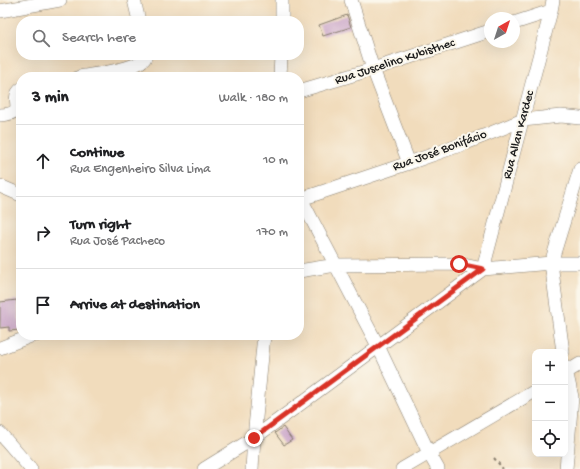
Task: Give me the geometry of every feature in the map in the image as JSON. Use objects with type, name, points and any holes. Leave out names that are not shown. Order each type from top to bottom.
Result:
[{"type":"street","points":[[0,11],[60,0]]},
{"type":"street","points":[[134,0],[138,16]]},
{"type":"street","points":[[282,0],[282,16]]},
{"type":"street","points":[[351,0],[374,69],[409,163]]},
{"type":"street","points":[[520,20],[552,5]]},
{"type":"street","name":"Rua Allan Kardec","points":[[483,269],[552,5]]},
{"type":"street","name":"Rua Juscelino Kubisthec","points":[[304,90],[374,69],[484,33]]},
{"type":"street","points":[[106,72],[127,68],[144,60]]},
{"type":"street","points":[[280,72],[281,60]]},
{"type":"street","points":[[0,115],[8,115],[14,112],[16,108]]},
{"type":"street","name":"Rua José Bonifácio","points":[[304,196],[409,163],[466,143],[523,120],[561,116],[580,118]]},
{"type":"street","points":[[563,349],[551,263],[580,170]]},
{"type":"street","points":[[0,186],[16,193]]},
{"type":"street","points":[[304,205],[378,346],[438,469]]},
{"type":"street","points":[[304,270],[336,266],[459,264],[483,269],[551,263],[580,263]]},
{"type":"street","points":[[204,469],[254,438],[483,269]]},
{"type":"street","points":[[0,339],[16,338]]},
{"type":"street","points":[[0,348],[23,340]]},
{"type":"street","points":[[252,469],[264,340]]},
{"type":"street","points":[[568,370],[580,364]]},
{"type":"street","points":[[566,469],[572,397],[568,382]]},
{"type":"street","points":[[402,469],[532,393]]},
{"type":"street","points":[[0,433],[19,463],[31,469]]},
{"type":"path","points":[[494,458],[503,469]]},
{"type":"building","points":[[347,15],[351,27],[323,36],[319,25]]},
{"type":"building","points":[[16,300],[16,330],[9,331],[9,327],[0,328],[0,302]]},
{"type":"building","points":[[283,427],[292,440],[284,445],[275,433]]},
{"type":"route","points":[[254,438],[483,269],[459,264]]}]
